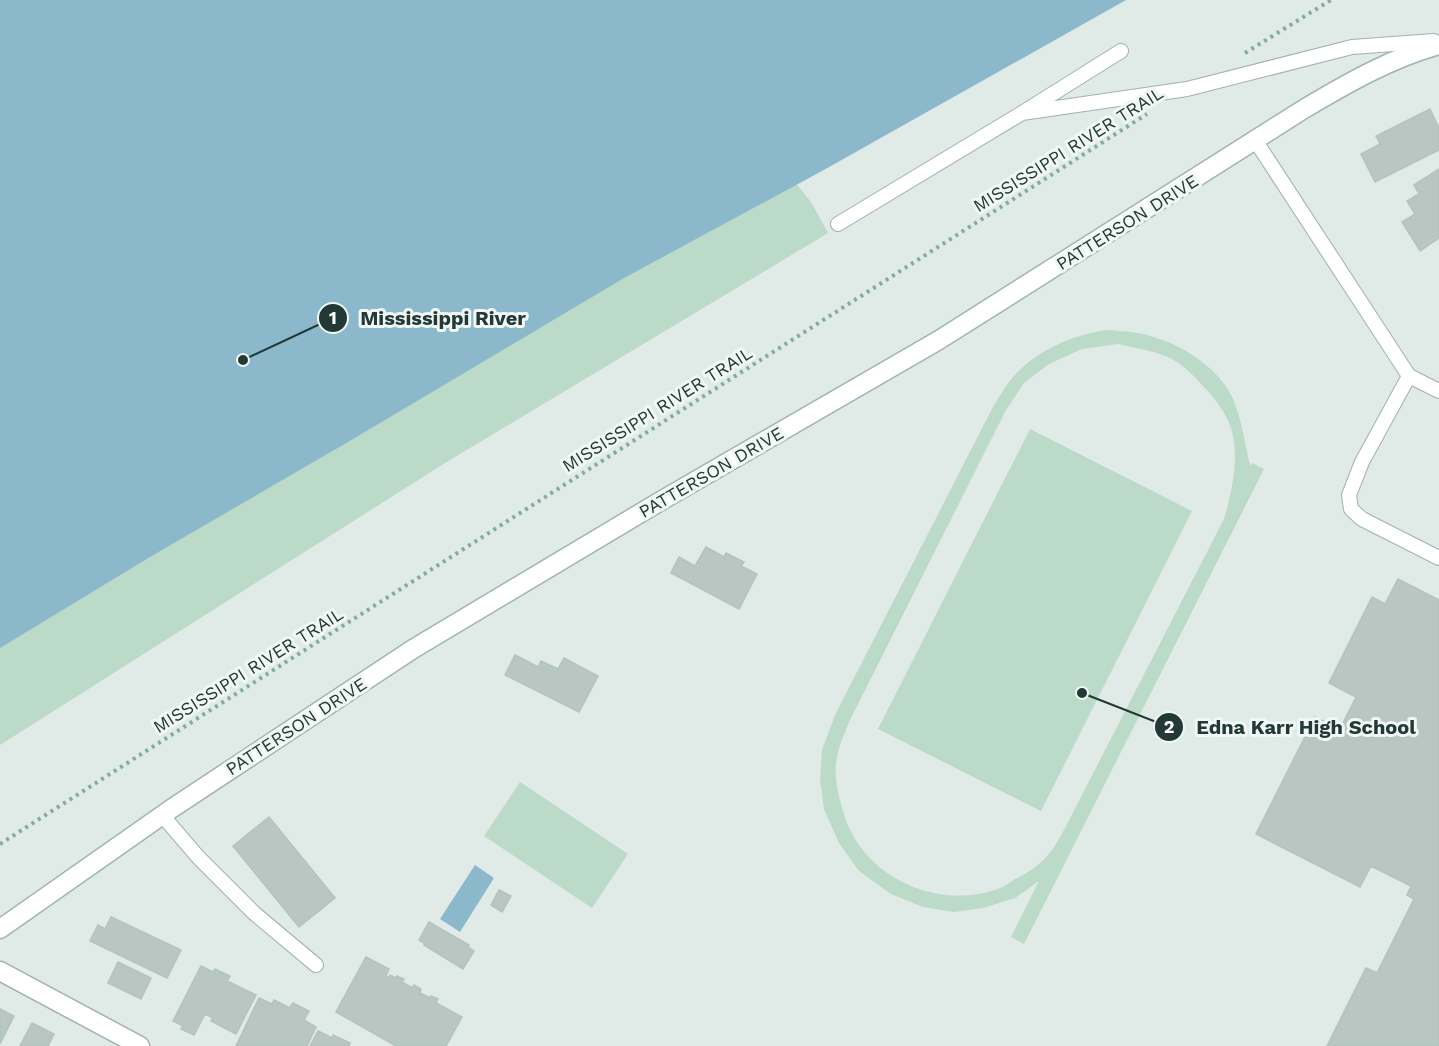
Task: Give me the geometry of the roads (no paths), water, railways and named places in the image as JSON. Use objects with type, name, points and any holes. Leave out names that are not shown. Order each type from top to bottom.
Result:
[{"type":"street","name":"PATTERSON DRIVE","points":[[0,929],[162,815],[413,649],[659,502],[939,340],[1354,80],[1439,43]]},
{"type":"street","points":[[0,971],[140,1046]]},
{"type":"lane","points":[[1023,113],[1187,89],[1352,47],[1439,43]]},
{"type":"lane","points":[[838,224],[1121,51]]},
{"type":"lane","points":[[1256,140],[1409,376],[1439,391]]},
{"type":"lane","points":[[1409,376],[1362,462],[1349,495],[1351,509],[1362,519],[1439,558]]},
{"type":"lane","points":[[162,815],[198,857],[254,913],[316,965]]},
{"type":"water","points":[[0,0],[1126,0],[822,171],[624,278],[155,554],[0,648]]},
{"type":"water","points":[[475,865],[494,878],[460,932],[440,919]]},
{"type":"place","name":"Mississippi River","points":[[243,360]]},
{"type":"place","name":"Edna Karr High School","points":[[1082,693]]}]
